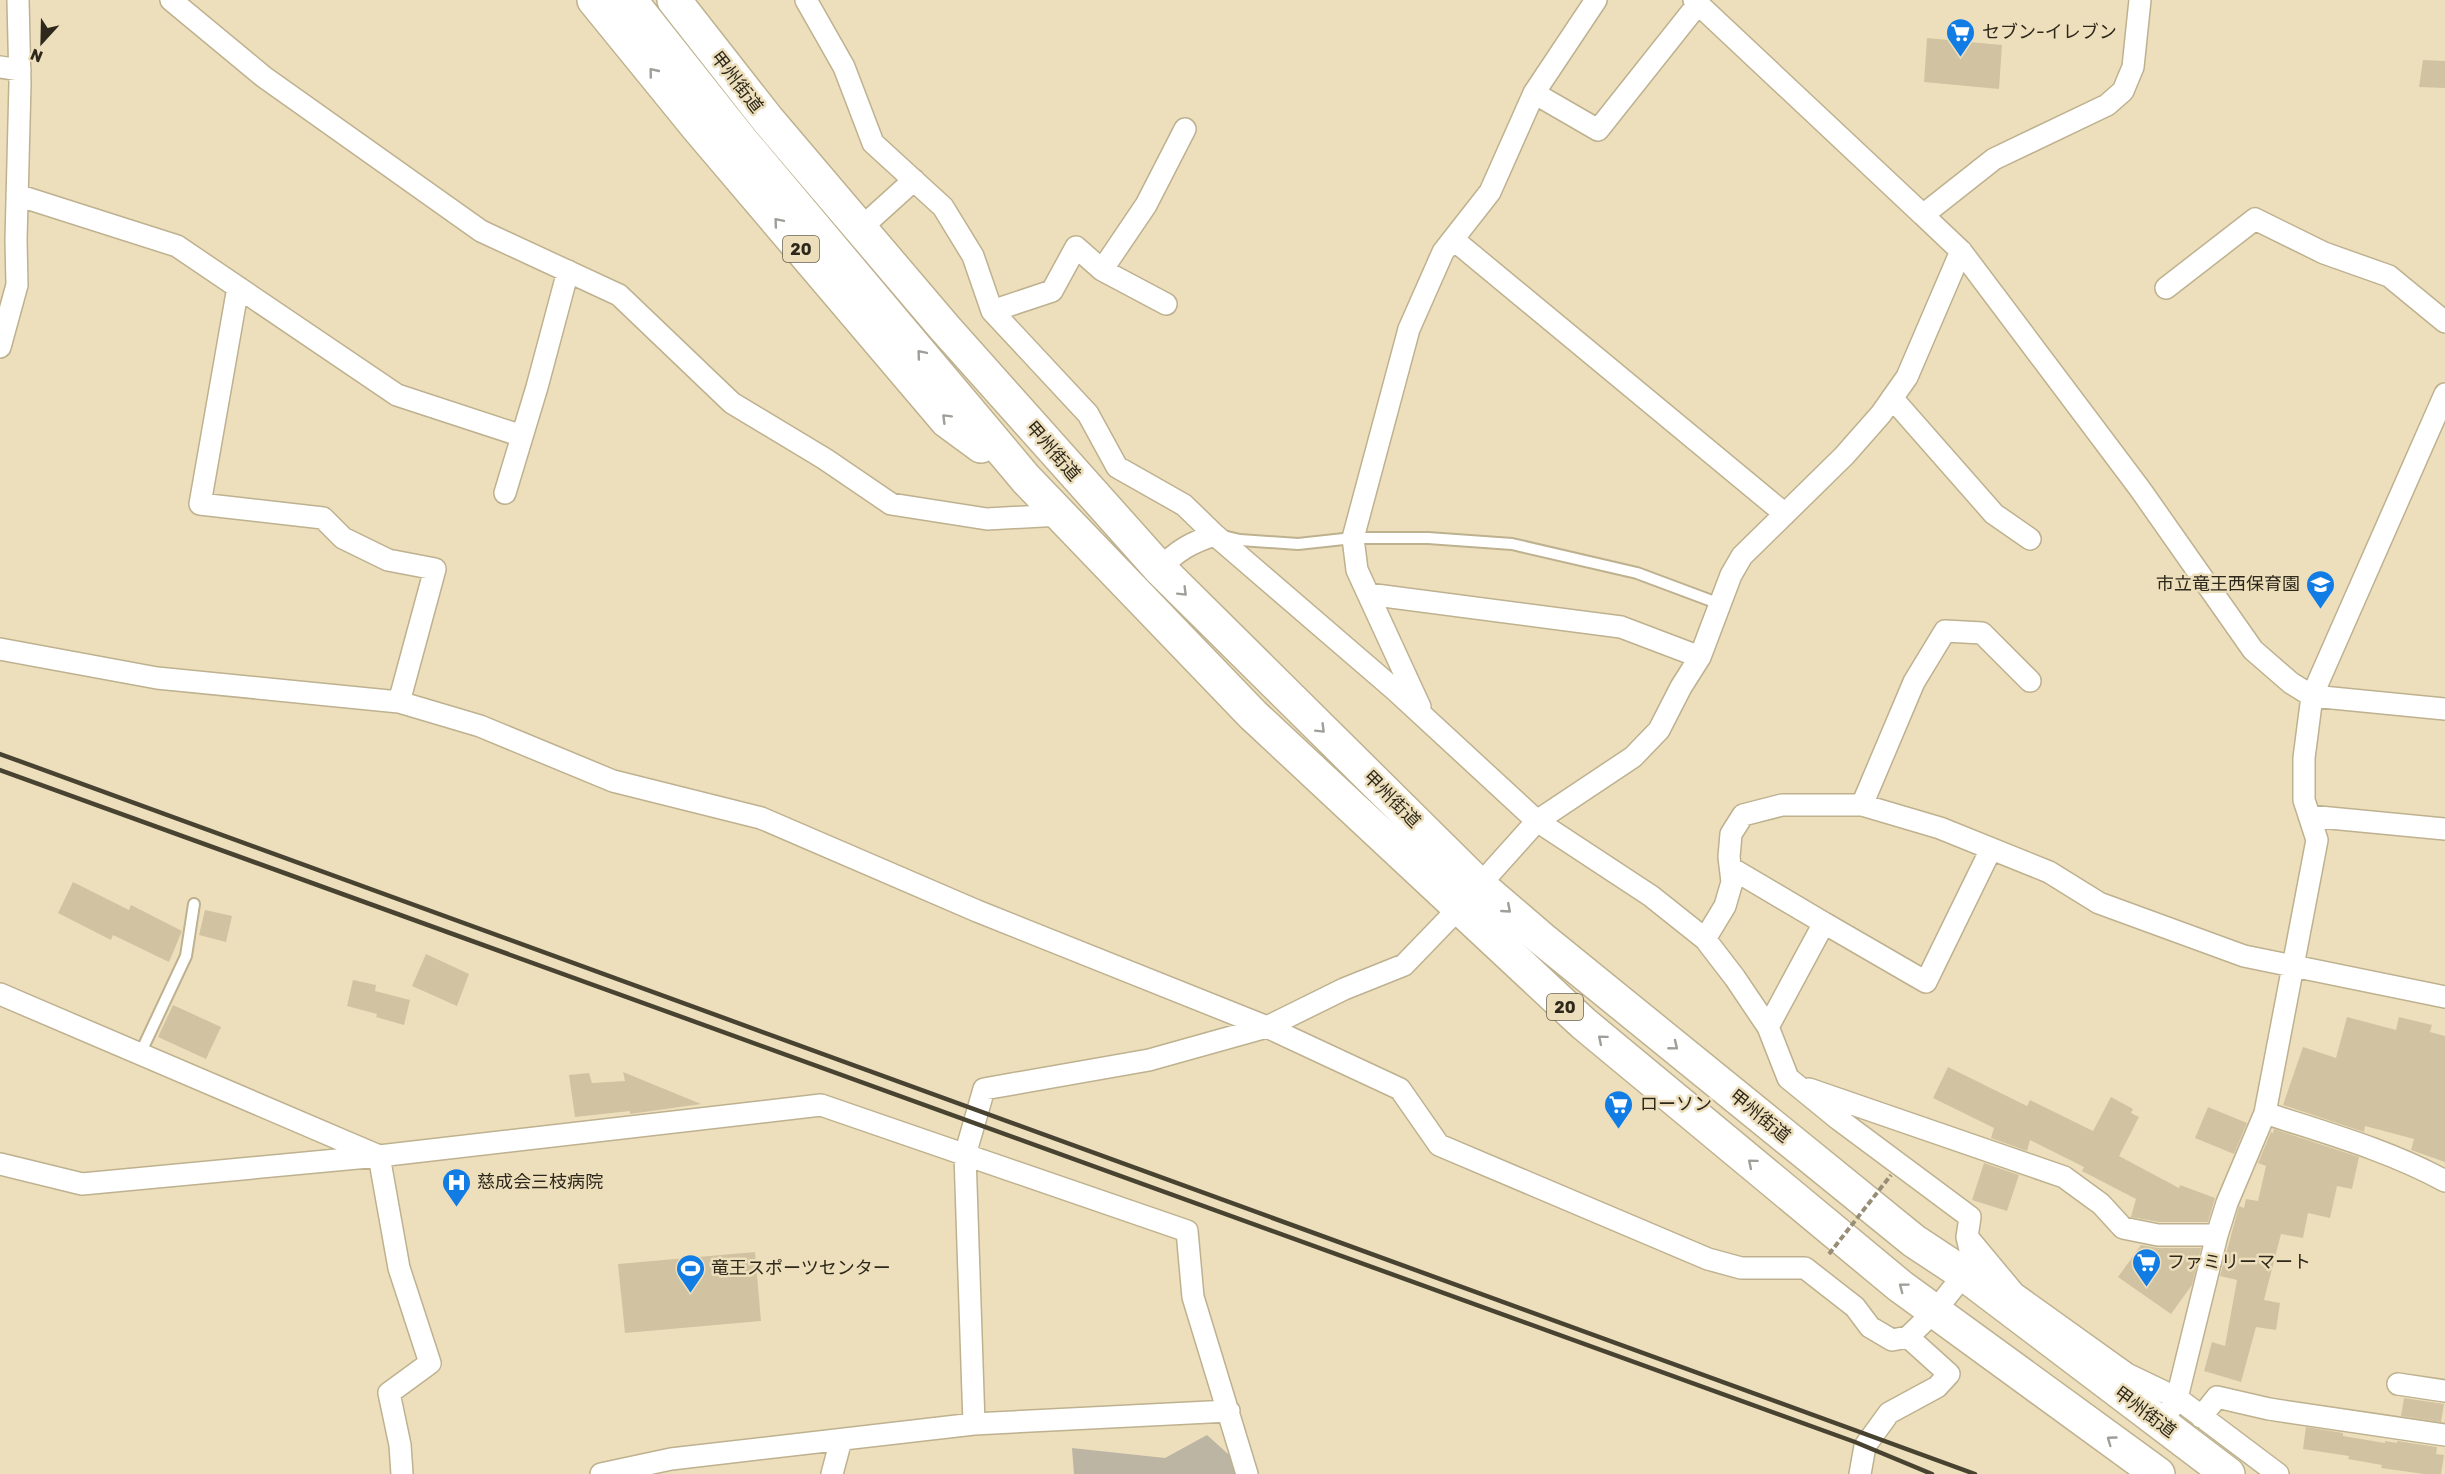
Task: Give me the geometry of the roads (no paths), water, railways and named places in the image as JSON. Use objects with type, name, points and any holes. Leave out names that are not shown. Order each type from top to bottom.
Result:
[{"type":"highway","name":"甲州街道","points":[[594,0],[699,129],[947,421],[1026,479]]},
{"type":"highway","name":"甲州街道","points":[[630,0],[741,140],[1026,479],[1252,716],[1469,897],[1542,939],[1914,1241],[2169,1411],[2228,1474]]},
{"type":"highway","name":"甲州街道","points":[[674,0],[768,120],[944,327],[1100,503],[1469,897],[1583,1023],[1900,1286],[2158,1474]]},
{"type":"highway","name":"20","points":[[702,0],[872,218],[1046,415],[1069,447],[1100,503]]},
{"type":"street","points":[[0,347],[6,307],[17,285],[10,69],[18,0]]},
{"type":"street","points":[[171,0],[264,77],[482,231],[619,295],[732,404],[825,459],[891,504],[987,519],[1061,515]]},
{"type":"street","points":[[0,649],[157,678],[399,702],[480,726],[613,781],[761,818],[977,911],[1267,1027],[1400,1089],[1439,1145],[1708,1259],[1741,1268],[1805,1268],[1855,1307],[1870,1327],[1892,1340],[1908,1337],[1935,1311],[1973,1263],[1967,1237],[1970,1217],[1788,1078],[1768,1027],[1705,939],[1651,896],[1537,821],[1424,717],[1215,535],[1184,505],[1116,467],[1088,414],[992,310],[973,256],[943,207],[873,143],[844,67],[806,0]]},
{"type":"street","points":[[1424,717],[1357,570],[1353,538],[1409,329],[1443,252],[1490,192],[1534,93],[1596,0]]},
{"type":"street","points":[[1923,215],[1994,159],[2107,105],[2123,91],[2133,68],[2140,0]]},
{"type":"street","points":[[1534,93],[1598,130],[1696,2],[1961,251],[2140,489],[2253,650],[2290,683],[2312,696],[2445,709]]},
{"type":"street","points":[[1102,270],[1146,205],[1185,129]]},
{"type":"street","points":[[872,218],[914,180]]},
{"type":"street","points":[[12,183],[177,246],[397,395],[522,436]]},
{"type":"street","points":[[2166,288],[2255,219],[2324,253],[2389,276],[2445,322]]},
{"type":"street","points":[[1454,240],[1785,514]]},
{"type":"street","points":[[992,310],[1052,291],[1076,247],[1102,270],[1166,304]]},
{"type":"street","points":[[974,1424],[965,1155],[984,1089],[1149,1060],[1267,1027],[1344,988],[1404,965],[1537,821],[1634,757],[1659,730],[1681,687],[1700,657],[1731,575],[1742,556],[1844,456],[1892,398],[1907,377],[1961,251]]},
{"type":"street","points":[[505,493],[568,271]]},
{"type":"street","points":[[238,287],[200,504],[323,518],[344,538],[388,560],[435,569],[399,702]]},
{"type":"street","points":[[2169,1411],[2227,1203],[2265,1113],[2317,840],[2304,800],[2304,758],[2312,696],[2445,394]]},
{"type":"street","points":[[1892,398],[1994,514],[2030,538]]},
{"type":"street","points":[[1160,569],[1174,554],[1194,542],[1215,535]]},
{"type":"street","points":[[1368,594],[1621,627],[1700,657]]},
{"type":"street","points":[[1862,805],[1914,682],[1945,631],[1982,633],[2030,681]]},
{"type":"street","points":[[1705,939],[1725,906],[1732,882],[1731,834],[1743,815],[1782,805],[1862,805],[1940,828],[2049,872],[2099,903],[2244,956],[2445,998]]},
{"type":"street","points":[[2310,816],[2445,829]]},
{"type":"street","points":[[1731,868],[1926,982],[1991,849]]},
{"type":"street","points":[[1768,1027],[1824,923]]},
{"type":"street","points":[[0,994],[379,1156]]},
{"type":"street","points":[[1793,1083],[2064,1177],[2101,1204],[2123,1228],[2158,1235],[2217,1235]]},
{"type":"street","points":[[0,1164],[82,1184],[379,1156],[821,1106],[1187,1231],[1193,1296],[1247,1474]]},
{"type":"street","points":[[2265,1113],[2366,1145],[2416,1165],[2445,1180]]},
{"type":"street","points":[[379,1156],[399,1268],[430,1362],[389,1393],[400,1445],[402,1474]]},
{"type":"street","points":[[1967,1237],[2014,1293],[2127,1374],[2169,1411],[2201,1417],[2278,1474]]},
{"type":"street","points":[[1860,1474],[1865,1446],[1888,1413],[1937,1388],[1949,1374],[1908,1337]]},
{"type":"street","points":[[2398,1384],[2445,1391]]},
{"type":"street","points":[[2201,1417],[2217,1397],[2269,1410],[2445,1435]]},
{"type":"street","points":[[601,1474],[671,1459],[974,1424],[1228,1411]]},
{"type":"street","points":[[832,1474],[841,1440]]},
{"type":"lane","points":[[1215,535],[1240,540],[1298,544],[1353,538],[1428,538],[1512,544],[1637,573],[1720,604]]},
{"type":"lane","points":[[140,1054],[186,956],[194,904]]},
{"type":"railway","points":[[0,754],[1975,1474]]},
{"type":"railway","points":[[0,770],[1855,1442],[1932,1474]]},
{"type":"place","name":"セブン-イレブン","points":[[1961,58]]},
{"type":"place","name":"市立竜王西保育園","points":[[2321,610]]},
{"type":"place","name":"ローソン","points":[[1619,1130]]},
{"type":"place","name":"慈成会三枝病院","points":[[456,1208]]},
{"type":"place","name":"ファミリーマート","points":[[2146,1288]]},
{"type":"place","name":"竜王スポーツセンター","points":[[690,1294]]}]
